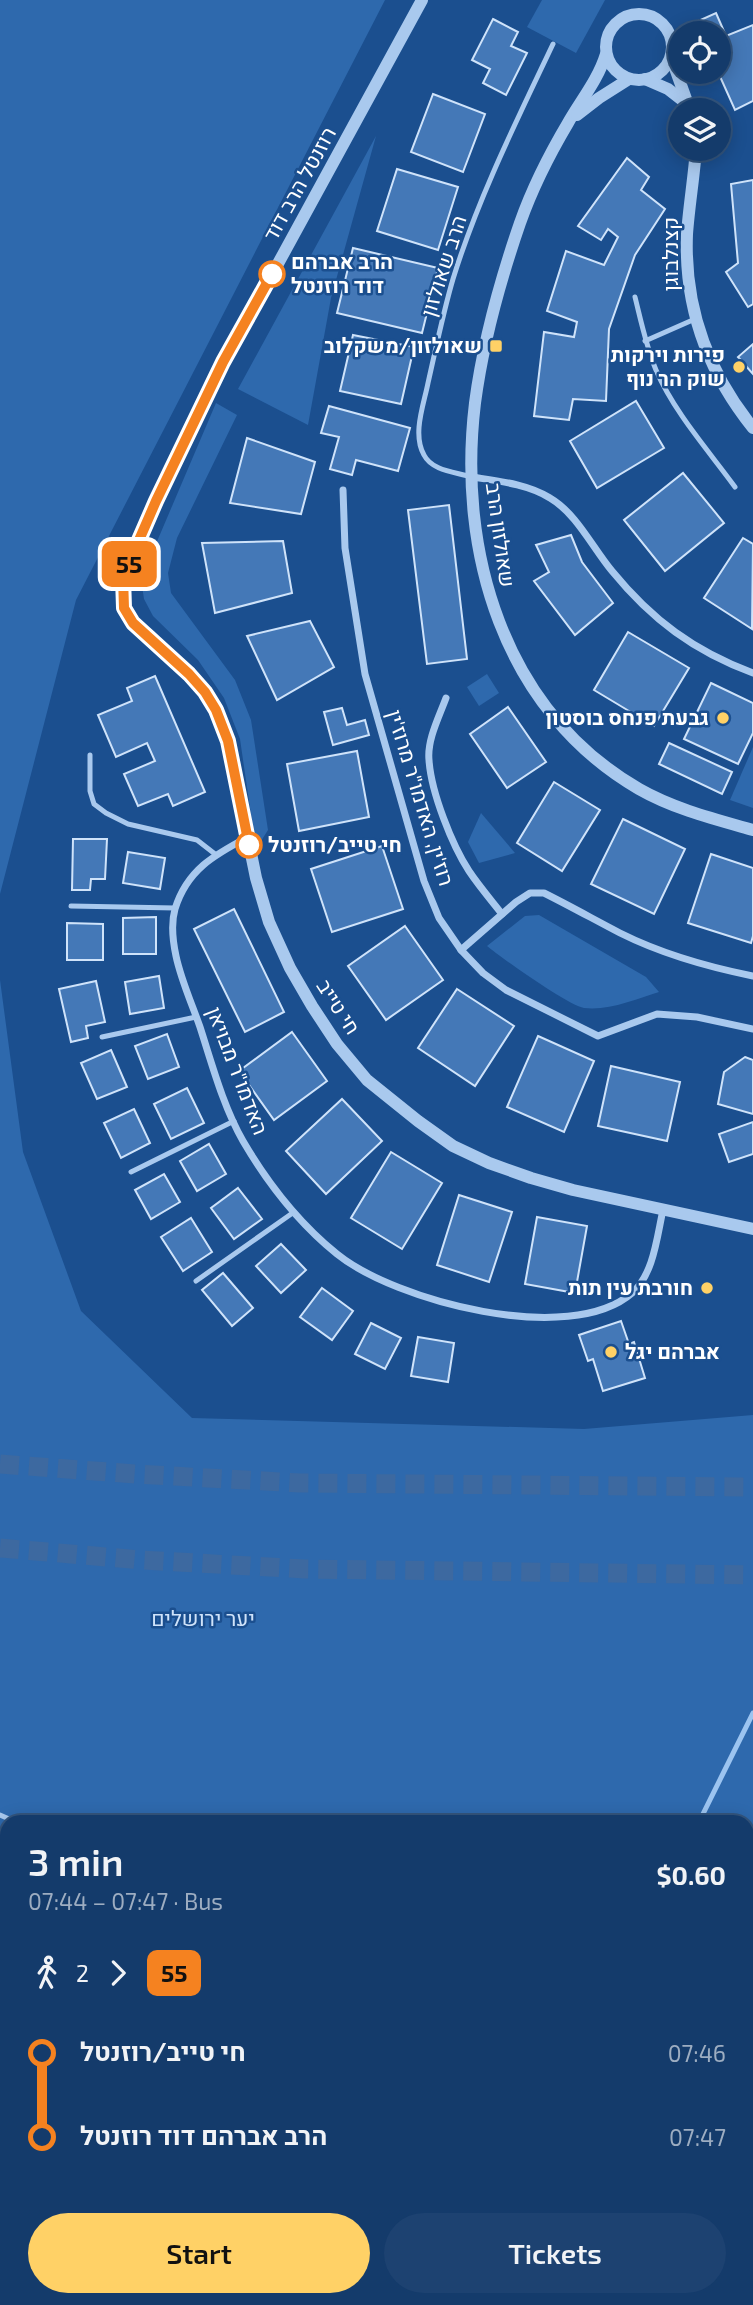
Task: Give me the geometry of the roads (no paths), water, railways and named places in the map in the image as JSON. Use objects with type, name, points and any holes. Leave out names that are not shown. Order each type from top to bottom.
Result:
[{"type":"street","name":"רוזנטל הרב דוד","points":[[123,577],[156,501],[223,362],[422,0]]},
{"type":"street","points":[[642,0],[630,14],[616,22],[609,32],[606,54],[615,69],[629,79],[645,79],[668,89],[678,98]]},
{"type":"street","points":[[630,14],[647,14],[662,22],[668,33]]},
{"type":"street","name":"שאולזון הרב","points":[[606,54],[598,76],[566,125],[546,164],[521,220],[499,287],[475,402],[472,477],[479,550],[489,598],[513,653],[549,712],[578,744],[608,768],[665,802],[753,830]]},
{"type":"street","points":[[645,79],[661,72],[668,62]]},
{"type":"street","name":"שאולזון הרב","points":[[566,125],[592,103],[629,79]]},
{"type":"street","name":"קצנלבוגן","points":[[695,161],[687,235],[687,275],[695,319],[714,369],[753,428]]},
{"type":"street","points":[[472,477],[530,489],[549,497],[565,510],[611,571],[641,604],[670,630],[698,649],[753,673]]},
{"type":"street","name":"רוז'ין, האדמו\"ר מרוז'ין","points":[[343,490],[345,548],[365,674],[424,881],[439,918],[461,950],[483,974],[506,990],[598,1036],[657,1014],[697,1017],[753,1030]]},
{"type":"street","name":"חי טייב","points":[[123,577],[124,608],[133,623],[189,674],[216,710],[228,741],[256,878],[269,922],[290,968],[312,1006],[337,1044],[367,1080],[453,1146],[489,1163],[552,1184],[753,1229]]},
{"type":"street","points":[[446,698],[433,731],[428,759],[436,791],[450,834],[469,871],[502,914]]},
{"type":"street","name":"האדמו\"ר מבויאן","points":[[248,837],[215,854],[186,885],[175,908],[173,923],[176,956],[242,1140],[294,1212],[316,1236],[368,1274],[408,1292],[455,1307],[537,1318],[597,1312],[634,1292],[652,1257],[663,1210]]},
{"type":"street","points":[[461,950],[530,893],[544,893],[621,933],[668,952],[698,963],[753,976]]},
{"type":"lane","name":"הרב שאולזון","points":[[472,477],[435,466],[428,461],[420,445],[421,417],[453,279],[505,146],[553,44]]},
{"type":"lane","points":[[635,297],[645,341],[657,372],[682,414],[735,487]]},
{"type":"lane","points":[[645,341],[695,319]]},
{"type":"lane","points":[[89,755],[90,791],[94,804],[128,824],[197,840],[215,854]]},
{"type":"lane","points":[[71,906],[175,908]]},
{"type":"lane","points":[[102,1037],[196,1017]]},
{"type":"lane","points":[[131,1172],[234,1121]]},
{"type":"lane","points":[[196,1281],[294,1212]]},
{"type":"waterway","points":[[702,1815],[753,1713]]},
{"type":"tunnel","points":[[0,1464],[300,1483],[753,1487]]},
{"type":"tunnel","points":[[0,1548],[142,1560],[305,1569],[753,1575]]},
{"type":"place","name":"הרב אברהם דוד רוזנטל","points":[[272,274]]},
{"type":"place","name":"שאולזון/משקלוב","points":[[496,346]]},
{"type":"place","name":"פירות וירקות שוק הר נוף","points":[[739,367]]},
{"type":"place","name":"גבעת פנחס בוסטון","points":[[723,718]]},
{"type":"place","name":"חי טייב/רוזנטל","points":[[249,845]]},
{"type":"place","name":"חורבת עין תות","points":[[707,1288]]},
{"type":"place","name":"אברהם יגל","points":[[611,1352]]},
{"type":"park label","name":"יער ירושלים","points":[[203,1619]]}]
